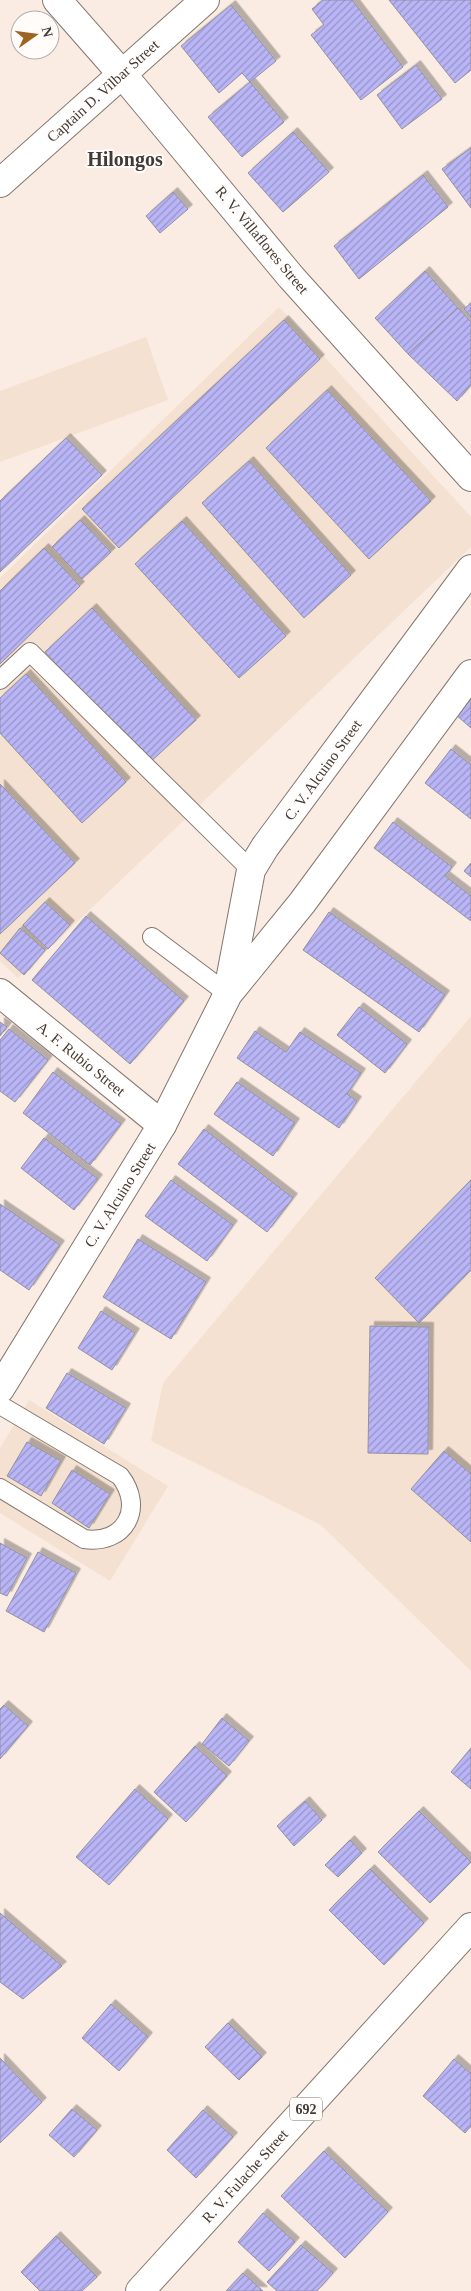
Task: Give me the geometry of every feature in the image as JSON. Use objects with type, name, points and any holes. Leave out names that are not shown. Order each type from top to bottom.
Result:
[{"type":"street","name":"R. V. Villaflores Street","points":[[57,0],[122,74],[291,277],[471,477]]},
{"type":"street","name":"Captain D. Vilbar Street","points":[[0,183],[205,0]]},
{"type":"street","name":"C. V. Alcuino Street","points":[[228,994],[251,870],[265,847],[471,569]]},
{"type":"street","name":"C. V. Alcuino Street","points":[[0,1389],[162,1125],[228,994],[302,903],[471,674]]},
{"type":"street","name":"A. F. Rubio Street","points":[[0,993],[162,1125]]},
{"type":"street","name":"R. V. Fulache Street","points":[[140,2291],[471,1927]]},
{"type":"lane","points":[[0,680],[30,652],[251,870]]},
{"type":"lane","points":[[152,937],[228,994]]},
{"type":"lane","points":[[0,1405],[120,1476],[129,1491],[132,1509],[128,1521],[120,1531],[109,1538],[96,1541],[84,1539],[0,1488]]},
{"type":"shaded area","points":[[279,307],[471,517],[471,547],[18,978],[0,961],[0,578]]},
{"type":"shaded area","points":[[146,337],[168,400],[0,462],[0,391]]},
{"type":"shaded area","points":[[471,1016],[471,1671],[321,1525],[151,1441],[163,1383]]},
{"type":"shaded area","points":[[29,1400],[168,1486],[110,1581],[0,1513],[0,1448]]},
{"type":"building","points":[[323,0],[352,0],[403,67],[361,100],[311,35],[324,25],[312,9]]},
{"type":"building","points":[[389,0],[471,0],[471,70],[455,83]]},
{"type":"building","points":[[231,5],[276,61],[250,82],[242,73],[219,93],[181,46]]},
{"type":"building","points":[[416,65],[442,99],[402,129],[377,95]]},
{"type":"building","points":[[250,82],[284,122],[242,157],[208,117]]},
{"type":"building","points":[[293,132],[329,172],[283,212],[248,173]]},
{"type":"building","points":[[471,148],[471,208],[442,169]]},
{"type":"building","points":[[423,175],[448,207],[359,279],[334,246]]},
{"type":"building","points":[[173,192],[188,209],[160,233],[146,216]]},
{"type":"building","points":[[425,271],[458,308],[408,354],[375,318]]},
{"type":"building","points":[[471,303],[471,317],[464,309]]},
{"type":"building","points":[[458,308],[471,322],[471,385],[457,401],[408,354]]},
{"type":"building","points":[[284,320],[320,359],[119,548],[82,509]]},
{"type":"building","points":[[327,390],[431,501],[369,559],[266,448]]},
{"type":"building","points":[[66,438],[102,475],[0,572],[0,501]]},
{"type":"building","points":[[249,461],[351,575],[304,618],[202,503]]},
{"type":"building","points":[[80,520],[111,552],[82,579],[52,547]]},
{"type":"building","points":[[182,521],[286,636],[239,678],[135,564]]},
{"type":"building","points":[[44,548],[80,586],[0,664],[0,591]]},
{"type":"building","points":[[92,608],[196,720],[148,764],[45,652]]},
{"type":"building","points":[[26,674],[126,782],[82,823],[0,733],[0,698]]},
{"type":"building","points":[[471,697],[471,728],[455,714]]},
{"type":"building","points":[[451,749],[471,765],[471,819],[425,783]]},
{"type":"building","points":[[0,784],[75,863],[0,934]]},
{"type":"building","points":[[393,822],[452,867],[445,876],[471,896],[471,921],[374,848]]},
{"type":"building","points":[[471,863],[471,877],[464,871]]},
{"type":"building","points":[[45,902],[70,925],[48,949],[23,925]]},
{"type":"building","points":[[329,912],[445,995],[419,1032],[303,950]]},
{"type":"building","points":[[86,916],[184,1001],[130,1064],[32,980]]},
{"type":"building","points":[[20,928],[45,950],[24,975],[0,953]]},
{"type":"building","points":[[359,1007],[407,1044],[385,1073],[337,1035]]},
{"type":"building","points":[[0,1022],[7,1027],[0,1036]]},
{"type":"building","points":[[9,1029],[48,1060],[15,1102],[0,1091],[0,1040]]},
{"type":"building","points":[[255,1031],[286,1052],[300,1032],[361,1073],[347,1094],[357,1101],[339,1128],[237,1058]]},
{"type":"building","points":[[53,1072],[121,1124],[90,1165],[23,1113]]},
{"type":"building","points":[[237,1082],[295,1123],[273,1156],[214,1114]]},
{"type":"building","points":[[204,1129],[293,1198],[267,1232],[178,1164]]},
{"type":"building","points":[[44,1138],[98,1179],[74,1210],[21,1168]]},
{"type":"building","points":[[171,1180],[233,1225],[207,1261],[145,1216]]},
{"type":"building","points":[[471,1180],[471,1270],[419,1323],[375,1278]]},
{"type":"building","points":[[0,1204],[60,1245],[29,1290],[0,1270]]},
{"type":"building","points":[[138,1239],[206,1282],[171,1339],[103,1297]]},
{"type":"building","points":[[101,1311],[135,1333],[112,1370],[78,1348]]},
{"type":"building","points":[[370,1326],[429,1327],[428,1454],[368,1453]]},
{"type":"building","points":[[67,1373],[126,1408],[104,1444],[46,1408]]},
{"type":"building","points":[[27,1442],[61,1461],[41,1496],[7,1476]]},
{"type":"building","points":[[444,1451],[471,1474],[471,1542],[411,1489]]},
{"type":"building","points":[[72,1470],[110,1494],[89,1528],[52,1503]]},
{"type":"building","points":[[0,1543],[27,1558],[7,1596],[0,1593]]},
{"type":"building","points":[[38,1552],[76,1573],[44,1632],[6,1611]]},
{"type":"building","points":[[4,1705],[28,1726],[0,1759],[0,1709]]},
{"type":"building","points":[[222,1718],[249,1741],[229,1766],[202,1744]]},
{"type":"building","points":[[195,1746],[227,1776],[186,1822],[154,1792]]},
{"type":"building","points":[[471,1748],[471,1789],[451,1772]]},
{"type":"building","points":[[135,1789],[168,1819],[109,1885],[76,1857]]},
{"type":"building","points":[[305,1801],[322,1820],[294,1846],[277,1826]]},
{"type":"building","points":[[419,1811],[471,1862],[430,1903],[378,1852]]},
{"type":"building","points":[[350,1840],[362,1853],[338,1877],[325,1865]]},
{"type":"building","points":[[370,1869],[424,1923],[384,1965],[329,1910]]},
{"type":"building","points":[[0,1913],[62,1966],[23,1999],[0,1982]]},
{"type":"building","points":[[111,2004],[148,2037],[119,2071],[82,2038]]},
{"type":"building","points":[[228,2023],[262,2057],[239,2080],[205,2047]]},
{"type":"building","points":[[0,2058],[42,2102],[0,2143]]},
{"type":"building","points":[[454,2059],[471,2074],[471,2126],[465,2133],[423,2096]]},
{"type":"building","points":[[72,2109],[97,2130],[74,2157],[49,2135]]},
{"type":"building","points":[[203,2110],[233,2137],[196,2178],[167,2150]]},
{"type":"building","points":[[324,2151],[388,2212],[345,2258],[281,2196]]},
{"type":"building","points":[[263,2213],[295,2242],[269,2271],[238,2242]]},
{"type":"building","points":[[56,2236],[97,2277],[82,2291],[40,2291],[21,2272]]},
{"type":"building","points":[[301,2245],[333,2273],[317,2291],[277,2291],[267,2282]]},
{"type":"building","points":[[243,2273],[263,2291],[226,2291]]},
{"type":"district","name":"Hilongos","points":[[125,159]]}]
